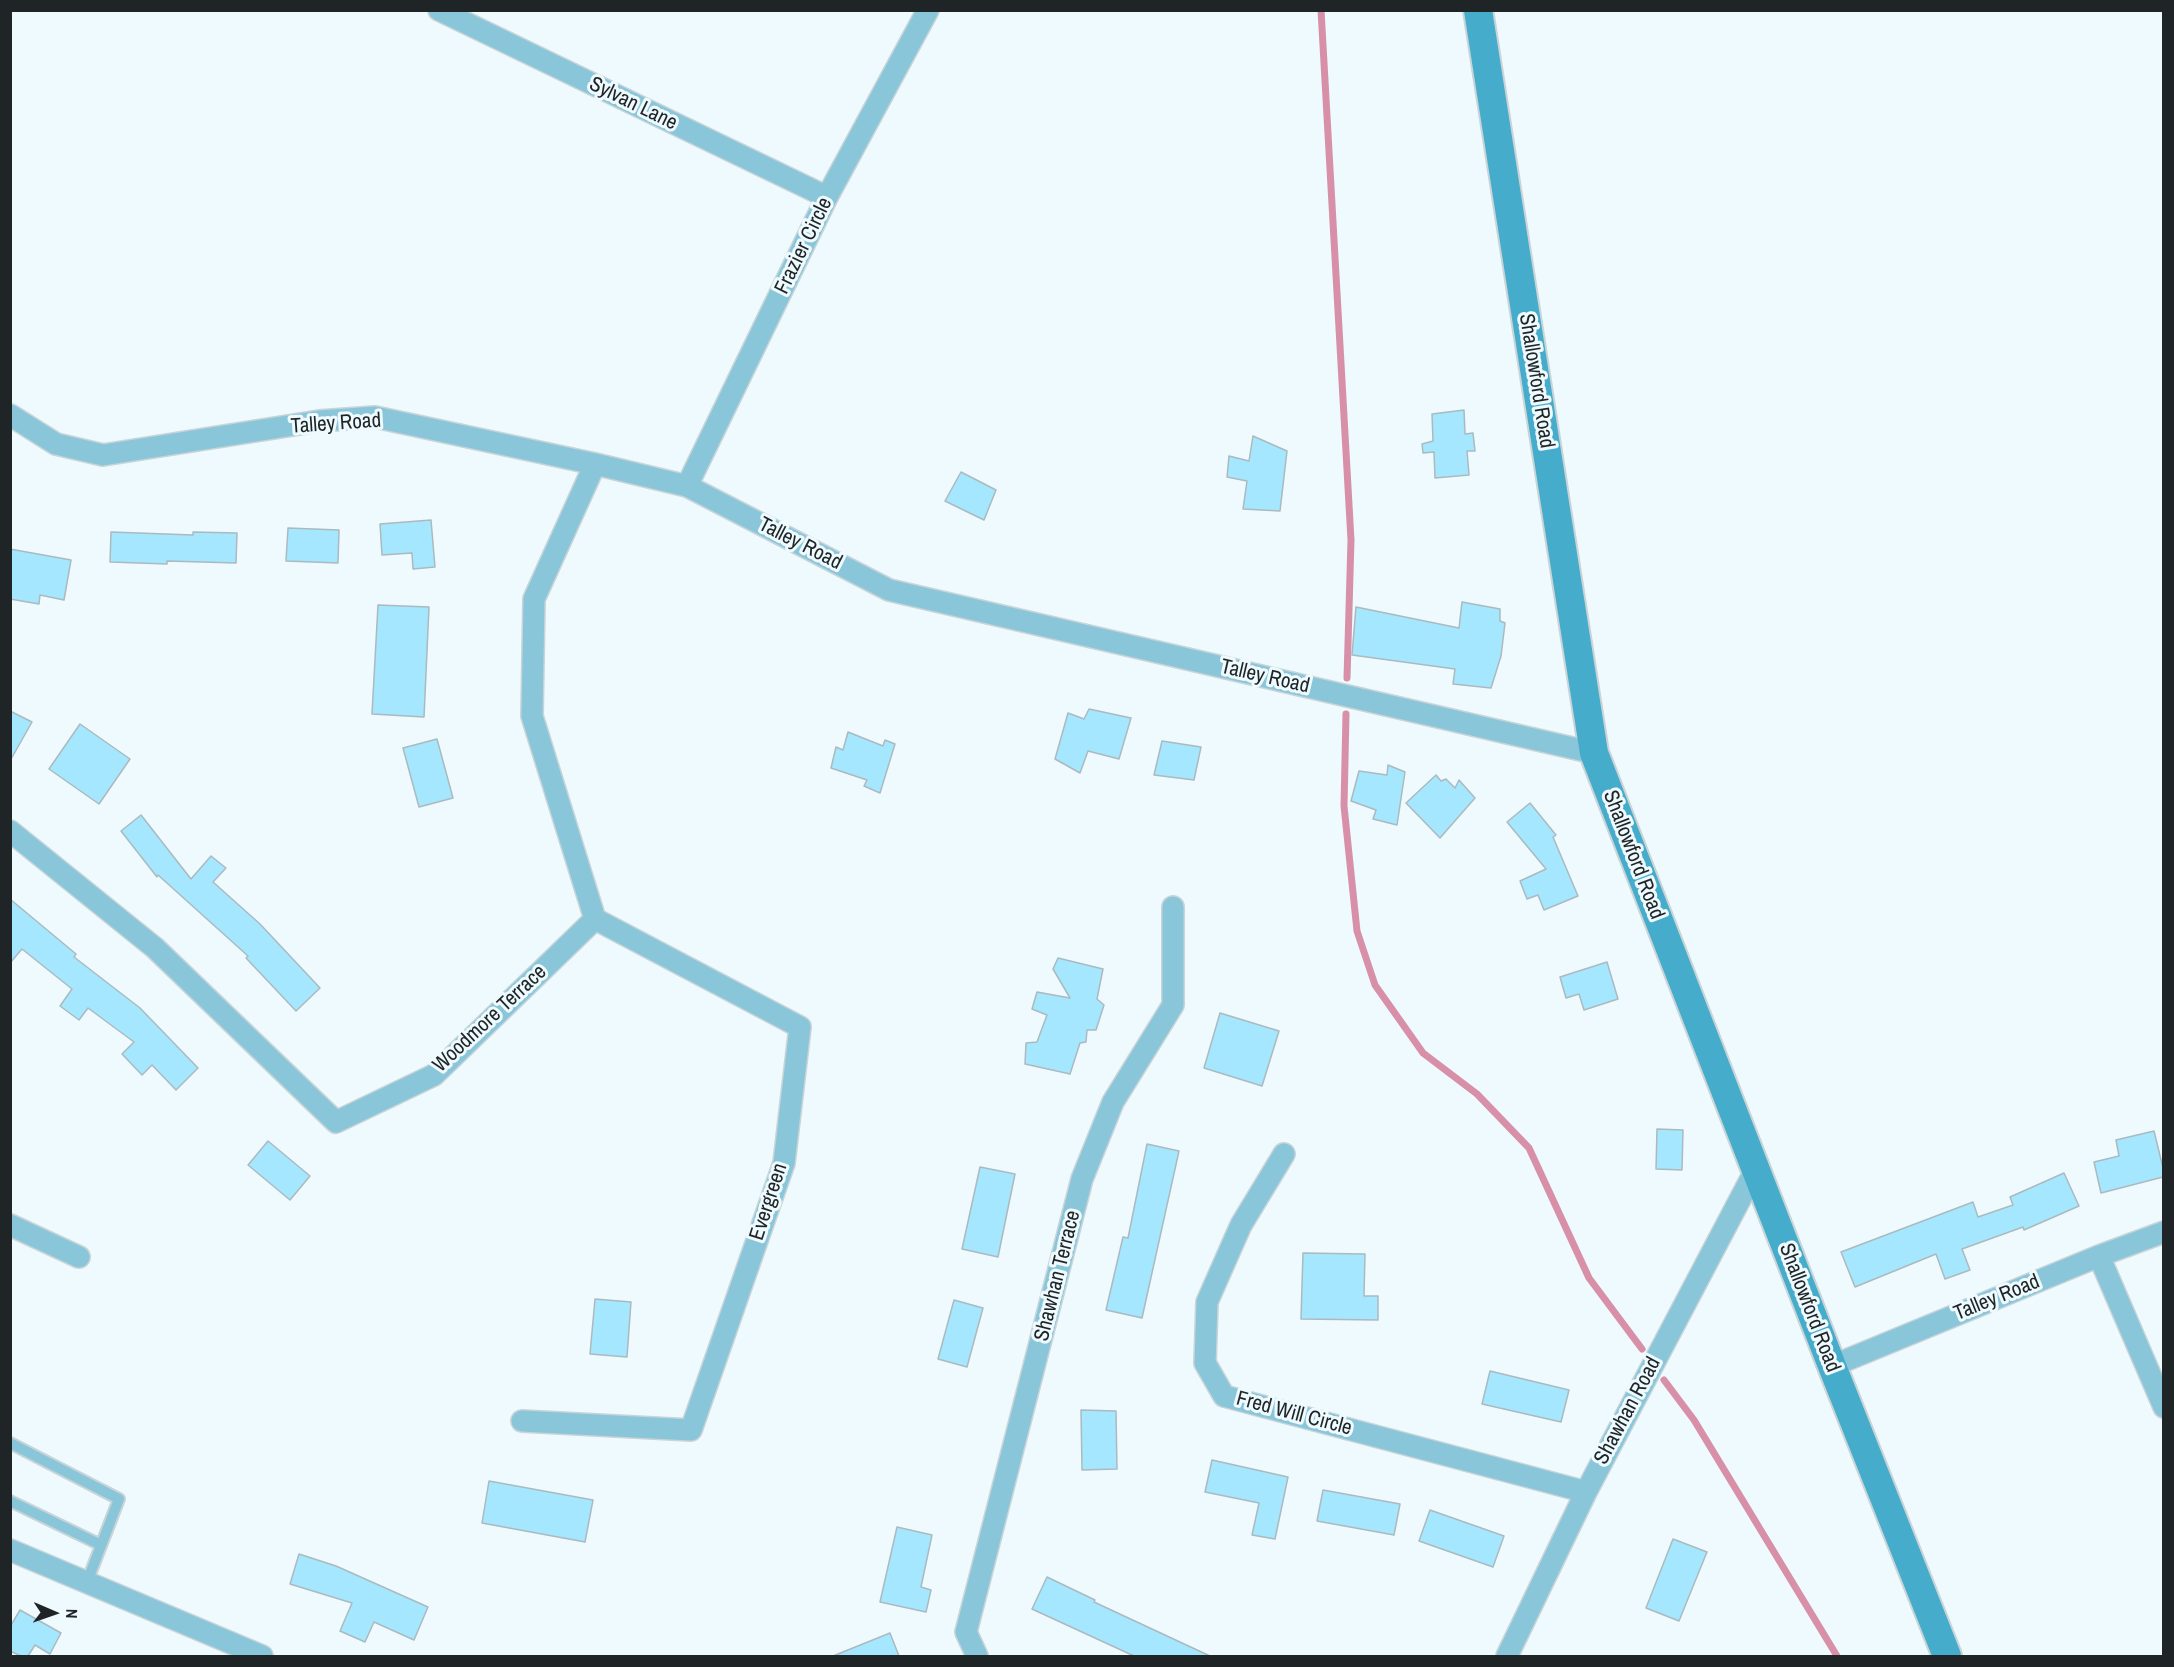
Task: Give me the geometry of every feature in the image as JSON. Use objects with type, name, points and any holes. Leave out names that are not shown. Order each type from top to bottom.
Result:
[{"type":"street","name":"Sylvan Lane","points":[[439,10],[827,197]]},
{"type":"street","name":"Shallowford Road","points":[[1478,10],[1594,753],[1947,1656]]},
{"type":"street","name":"Frazier Circle","points":[[687,486],[827,197],[927,11]]},
{"type":"street","name":"Talley Road","points":[[10,415],[56,444],[104,455],[320,421],[375,417],[687,486],[889,590],[1594,753]]},
{"type":"street","points":[[595,464],[534,599],[532,716],[595,919]]},
{"type":"street","name":"Woodmore Terrace","points":[[10,831],[154,948],[336,1122],[434,1075],[595,919]]},
{"type":"street","name":"Shawhan Terrace","points":[[977,1656],[966,1632],[1082,1179],[1113,1102],[1173,1005],[1173,907]]},
{"type":"street","name":"Evergreen","points":[[522,1421],[691,1430],[784,1163],[800,1027],[595,919]]},
{"type":"street","name":"Fred Will Circle","points":[[1284,1154],[1241,1225],[1207,1302],[1205,1363],[1224,1396],[1586,1492]]},
{"type":"street","name":"Shawhan Road","points":[[1507,1656],[1586,1492],[1756,1169]]},
{"type":"street","points":[[10,1225],[79,1257]]},
{"type":"street","name":"Talley Road","points":[[1832,1366],[2163,1232]]},
{"type":"street","points":[[2099,1256],[2163,1407]]},
{"type":"street","points":[[10,1550],[257,1655]]},
{"type":"lane","points":[[10,1443],[119,1498],[87,1582]]},
{"type":"lane","points":[[10,1502],[101,1545]]},
{"type":"building","points":[[1464,410],[1465,434],[1473,433],[1475,451],[1467,451],[1469,475],[1435,478],[1434,452],[1423,453],[1422,444],[1433,441],[1432,414]]},
{"type":"building","points":[[1253,436],[1287,451],[1280,511],[1243,509],[1247,481],[1227,477],[1229,456],[1249,461]]},
{"type":"building","points":[[961,472],[996,490],[984,520],[945,501]]},
{"type":"building","points":[[431,520],[435,567],[413,569],[412,553],[382,555],[380,524]]},
{"type":"building","points":[[288,528],[339,530],[338,563],[286,561]]},
{"type":"building","points":[[111,532],[193,535],[193,532],[237,533],[236,563],[110,562]]},
{"type":"building","points":[[10,549],[71,560],[64,600],[40,595],[39,604],[10,599]]},
{"type":"building","points":[[1462,602],[1500,609],[1500,621],[1505,623],[1501,656],[1491,688],[1453,684],[1455,669],[1352,655],[1356,607],[1459,628]]},
{"type":"building","points":[[378,605],[429,607],[424,717],[372,714]]},
{"type":"building","points":[[1089,709],[1131,718],[1119,759],[1088,751],[1080,773],[1055,759],[1068,713],[1084,719]]},
{"type":"building","points":[[10,711],[32,722],[10,761]]},
{"type":"building","points":[[80,724],[130,759],[99,804],[49,769]]},
{"type":"building","points":[[848,732],[883,746],[885,740],[895,744],[880,793],[864,786],[867,780],[831,768],[836,747],[843,750]]},
{"type":"building","points":[[437,739],[453,798],[419,807],[403,748]]},
{"type":"building","points":[[1162,741],[1201,747],[1194,780],[1154,775]]},
{"type":"building","points":[[1388,765],[1405,772],[1397,825],[1373,819],[1376,810],[1351,801],[1359,771],[1387,775]]},
{"type":"building","points":[[1436,775],[1441,781],[1446,779],[1455,788],[1459,780],[1475,798],[1440,838],[1406,803]]},
{"type":"building","points":[[1530,803],[1556,835],[1553,837],[1578,896],[1544,910],[1538,895],[1527,899],[1520,881],[1546,869],[1507,822]]},
{"type":"building","points":[[141,815],[191,879],[211,856],[226,868],[213,882],[260,924],[320,988],[296,1011],[246,958],[248,956],[158,875],[157,877],[121,831]]},
{"type":"building","points":[[10,899],[76,954],[74,957],[140,1008],[198,1068],[176,1090],[152,1065],[142,1075],[122,1054],[134,1042],[88,1008],[79,1020],[60,1006],[72,989],[22,949],[10,963]]},
{"type":"building","points":[[1058,958],[1103,969],[1097,999],[1104,1005],[1096,1030],[1087,1030],[1086,1042],[1080,1043],[1070,1074],[1025,1064],[1026,1043],[1037,1042],[1047,1015],[1032,1009],[1037,992],[1070,998],[1053,969]]},
{"type":"building","points":[[1607,962],[1618,999],[1584,1010],[1579,994],[1566,998],[1560,977]]},
{"type":"building","points":[[1220,1013],[1279,1031],[1262,1086],[1204,1068]]},
{"type":"building","points":[[1657,1129],[1683,1130],[1682,1170],[1656,1169]]},
{"type":"building","points":[[2154,1131],[2163,1177],[2101,1193],[2094,1162],[2119,1156],[2116,1140]]},
{"type":"building","points":[[268,1141],[310,1176],[290,1200],[248,1165]]},
{"type":"building","points":[[1147,1144],[1179,1151],[1142,1318],[1106,1310],[1123,1237],[1128,1238]]},
{"type":"building","points":[[980,1167],[1015,1174],[998,1257],[962,1249]]},
{"type":"building","points":[[2064,1173],[2079,1206],[2024,1230],[2023,1227],[1962,1249],[1970,1270],[1945,1279],[1936,1254],[1855,1287],[1841,1252],[1973,1202],[1978,1217],[2013,1205],[2010,1197]]},
{"type":"building","points":[[1303,1253],[1365,1254],[1364,1296],[1378,1296],[1378,1320],[1301,1319]]},
{"type":"building","points":[[595,1299],[631,1302],[627,1357],[590,1354]]},
{"type":"building","points":[[954,1300],[983,1308],[967,1367],[938,1359]]},
{"type":"building","points":[[1490,1371],[1569,1390],[1561,1422],[1482,1404]]},
{"type":"building","points":[[1081,1410],[1116,1411],[1117,1469],[1082,1470]]},
{"type":"building","points":[[1212,1460],[1288,1477],[1275,1539],[1252,1535],[1259,1503],[1205,1492]]},
{"type":"building","points":[[489,1481],[593,1500],[585,1542],[482,1523]]},
{"type":"building","points":[[1323,1490],[1400,1504],[1394,1535],[1317,1521]]},
{"type":"building","points":[[1430,1510],[1504,1536],[1493,1567],[1419,1541]]},
{"type":"building","points":[[897,1527],[932,1535],[921,1587],[931,1590],[926,1612],[880,1602]]},
{"type":"building","points":[[1673,1539],[1707,1552],[1679,1621],[1646,1608]]},
{"type":"building","points":[[299,1554],[336,1566],[428,1607],[414,1640],[374,1622],[365,1642],[340,1631],[352,1603],[290,1584]]},
{"type":"building","points":[[1047,1577],[1095,1600],[1094,1602],[1210,1656],[1134,1656],[1032,1609]]},
{"type":"building","points":[[20,1610],[61,1633],[50,1654],[35,1645],[28,1656],[21,1656],[10,1651],[10,1627]]},
{"type":"building","points":[[890,1633],[899,1656],[833,1656]]},
{"type":"waterway","points":[[1321,10],[1351,540],[1347,678]]},
{"type":"waterway","points":[[1346,714],[1344,806],[1357,931],[1375,985],[1423,1053],[1477,1094],[1529,1148],[1589,1278],[1642,1349]]},
{"type":"waterway","points":[[1664,1380],[1694,1420],[1837,1656]]}]
